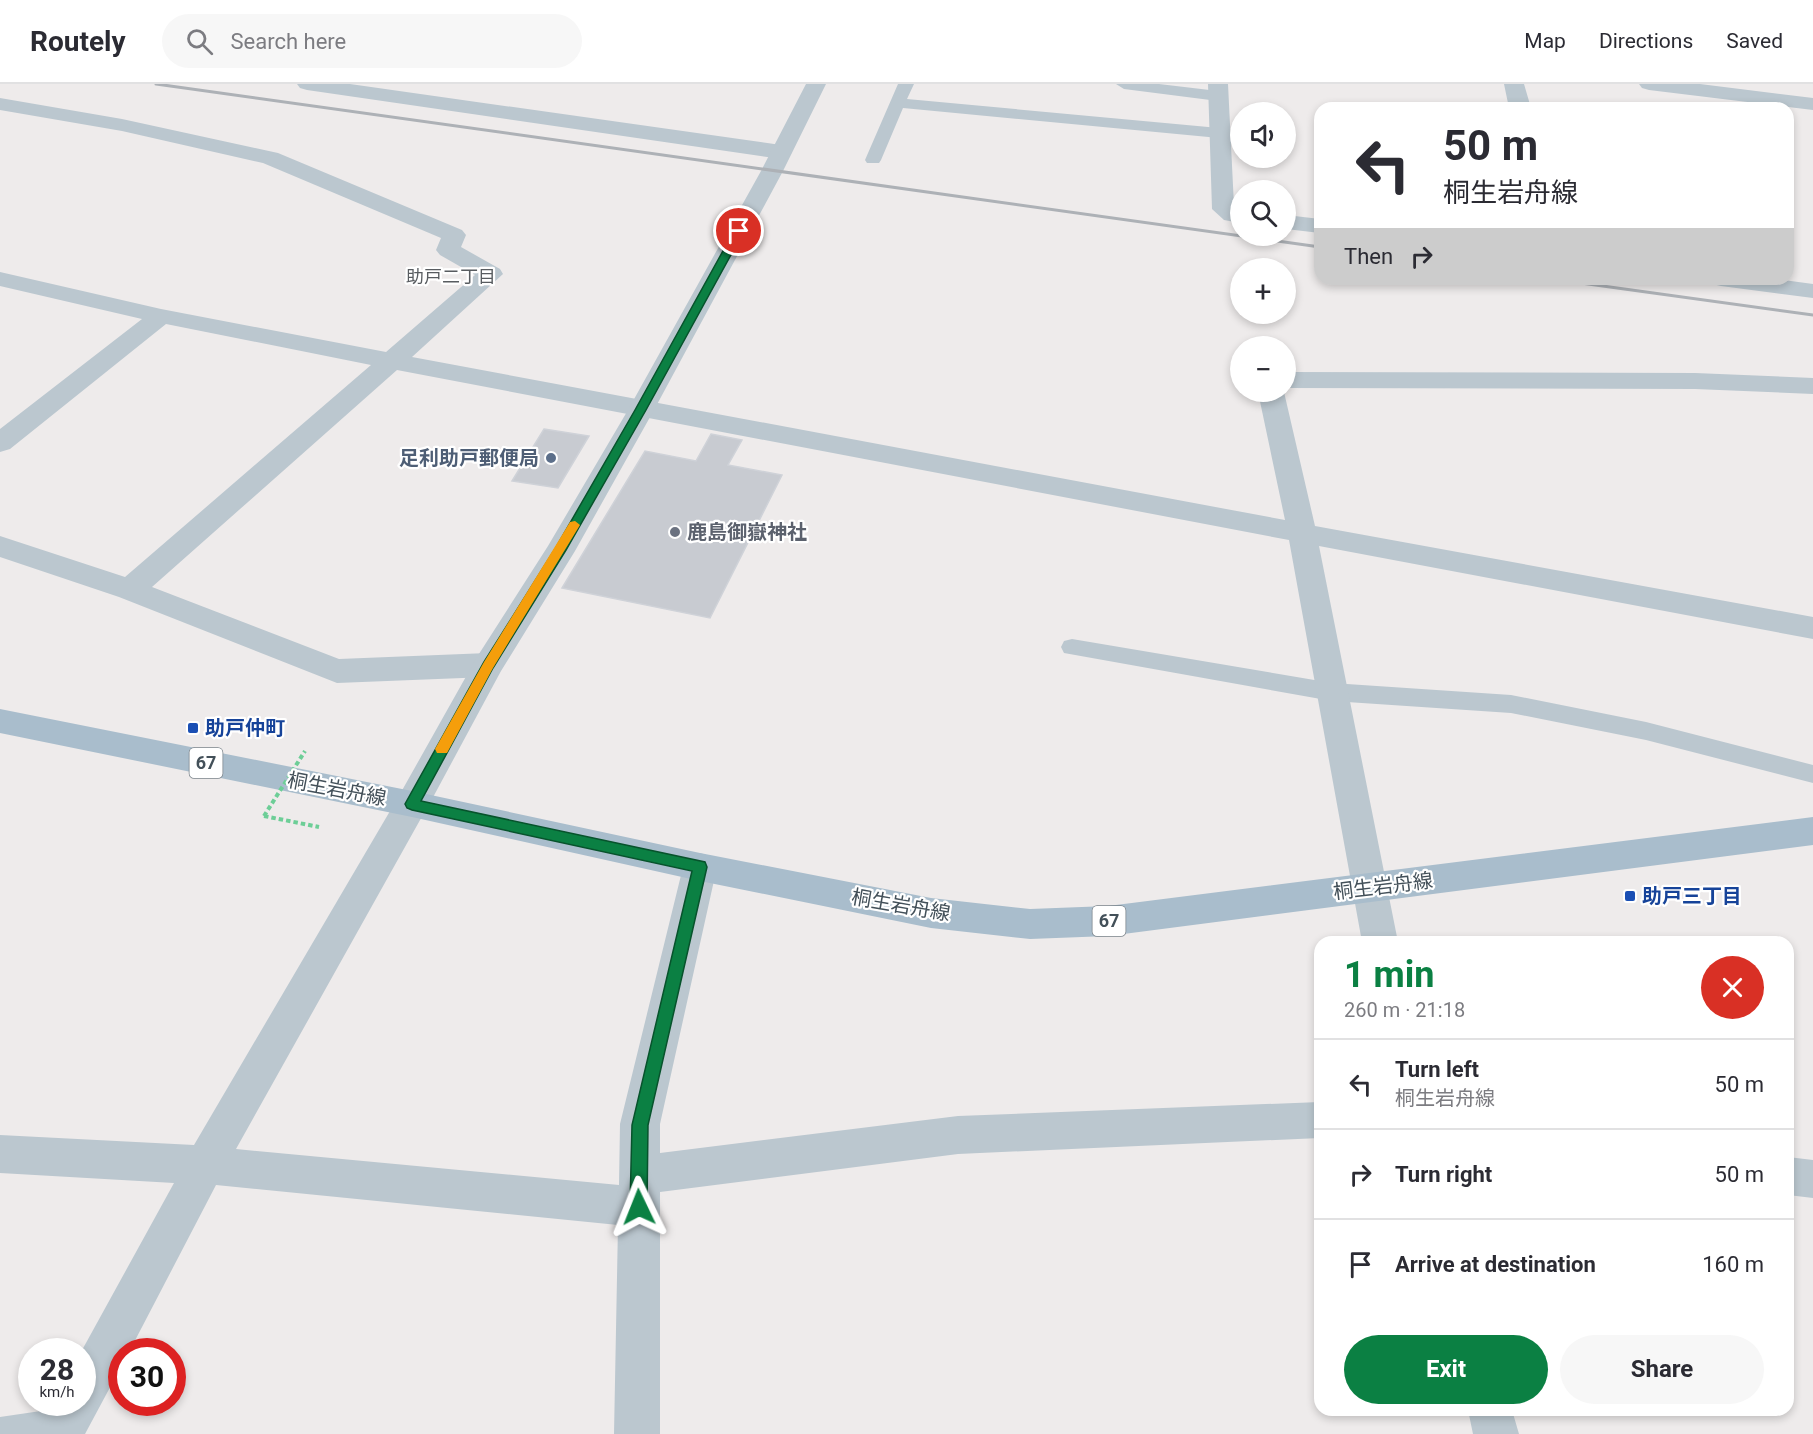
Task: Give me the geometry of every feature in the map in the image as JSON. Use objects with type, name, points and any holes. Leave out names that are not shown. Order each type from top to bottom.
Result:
[{"type":"main road","name":"桐生岩舟線","points":[[0,721],[412,804],[700,867],[931,913],[1030,924],[1108,921],[1813,831]]},
{"type":"street","points":[[307,84],[356,87],[781,152]]},
{"type":"street","points":[[96,1368],[205,1165],[412,804],[488,665],[560,550],[641,410],[816,84]]},
{"type":"street","points":[[1514,84],[1518,102]]},
{"type":"street","points":[[1649,84],[1813,104]]},
{"type":"street","points":[[1218,90],[1223,209],[1230,214]]},
{"type":"street","points":[[0,104],[122,125],[270,158],[454,235],[448,250],[491,274],[130,590]]},
{"type":"street","points":[[1296,223],[1314,225]]},
{"type":"street","points":[[0,279],[161,316],[641,410],[1302,531],[1813,628]]},
{"type":"street","points":[[1767,285],[1813,291]]},
{"type":"street","points":[[0,444],[161,316]]},
{"type":"street","points":[[1296,380],[1695,381],[1813,386]]},
{"type":"street","points":[[1272,402],[1302,531],[1379,936]]},
{"type":"street","points":[[0,546],[130,590],[337,671],[488,665]]},
{"type":"street","points":[[637,1434],[640,1125],[700,867]]},
{"type":"street","points":[[0,1154],[638,1191],[958,1135],[1314,1120]]},
{"type":"street","points":[[1794,1177],[1813,1179]]},
{"type":"street","points":[[1492,1416],[1496,1434]]},
{"type":"lane","points":[[873,160],[906,84]]},
{"type":"lane","points":[[1124,84],[1218,90]]},
{"type":"lane","points":[[897,103],[1219,133]]},
{"type":"lane","points":[[1072,647],[1332,692],[1511,704],[1646,731],[1813,774]]},
{"type":"lane","points":[[0,1433],[61,1416]]},
{"type":"path","points":[[304,751],[264,816],[319,827]]},
{"type":"building","name":"足利助戸郵便局","points":[[544,429],[589,436],[558,488],[512,481]]},
{"type":"building","name":"鹿島御嶽神社","points":[[711,434],[742,440],[728,465],[782,475],[710,618],[562,588],[645,451],[696,461]]},
{"type":"railway","points":[[156,84],[1314,246]]},
{"type":"railway","points":[[1596,285],[1813,315]]},
{"type":"slow traffic","points":[[442,749],[488,665],[575,525]]},
{"type":"place","name":"足利助戸郵便局","points":[[551,458]]},
{"type":"place","name":"鹿島御嶽神社","points":[[675,532]]},
{"type":"place","name":"助戸仲町","points":[[193,728]]},
{"type":"place","name":"助戸三丁目","points":[[1630,896]]},
{"type":"district","name":"助戸二丁目","points":[[451,277]]},
{"type":"route","points":[[639,1207],[640,1125],[700,867],[412,804],[488,665],[560,550],[641,410],[739,231]]}]
